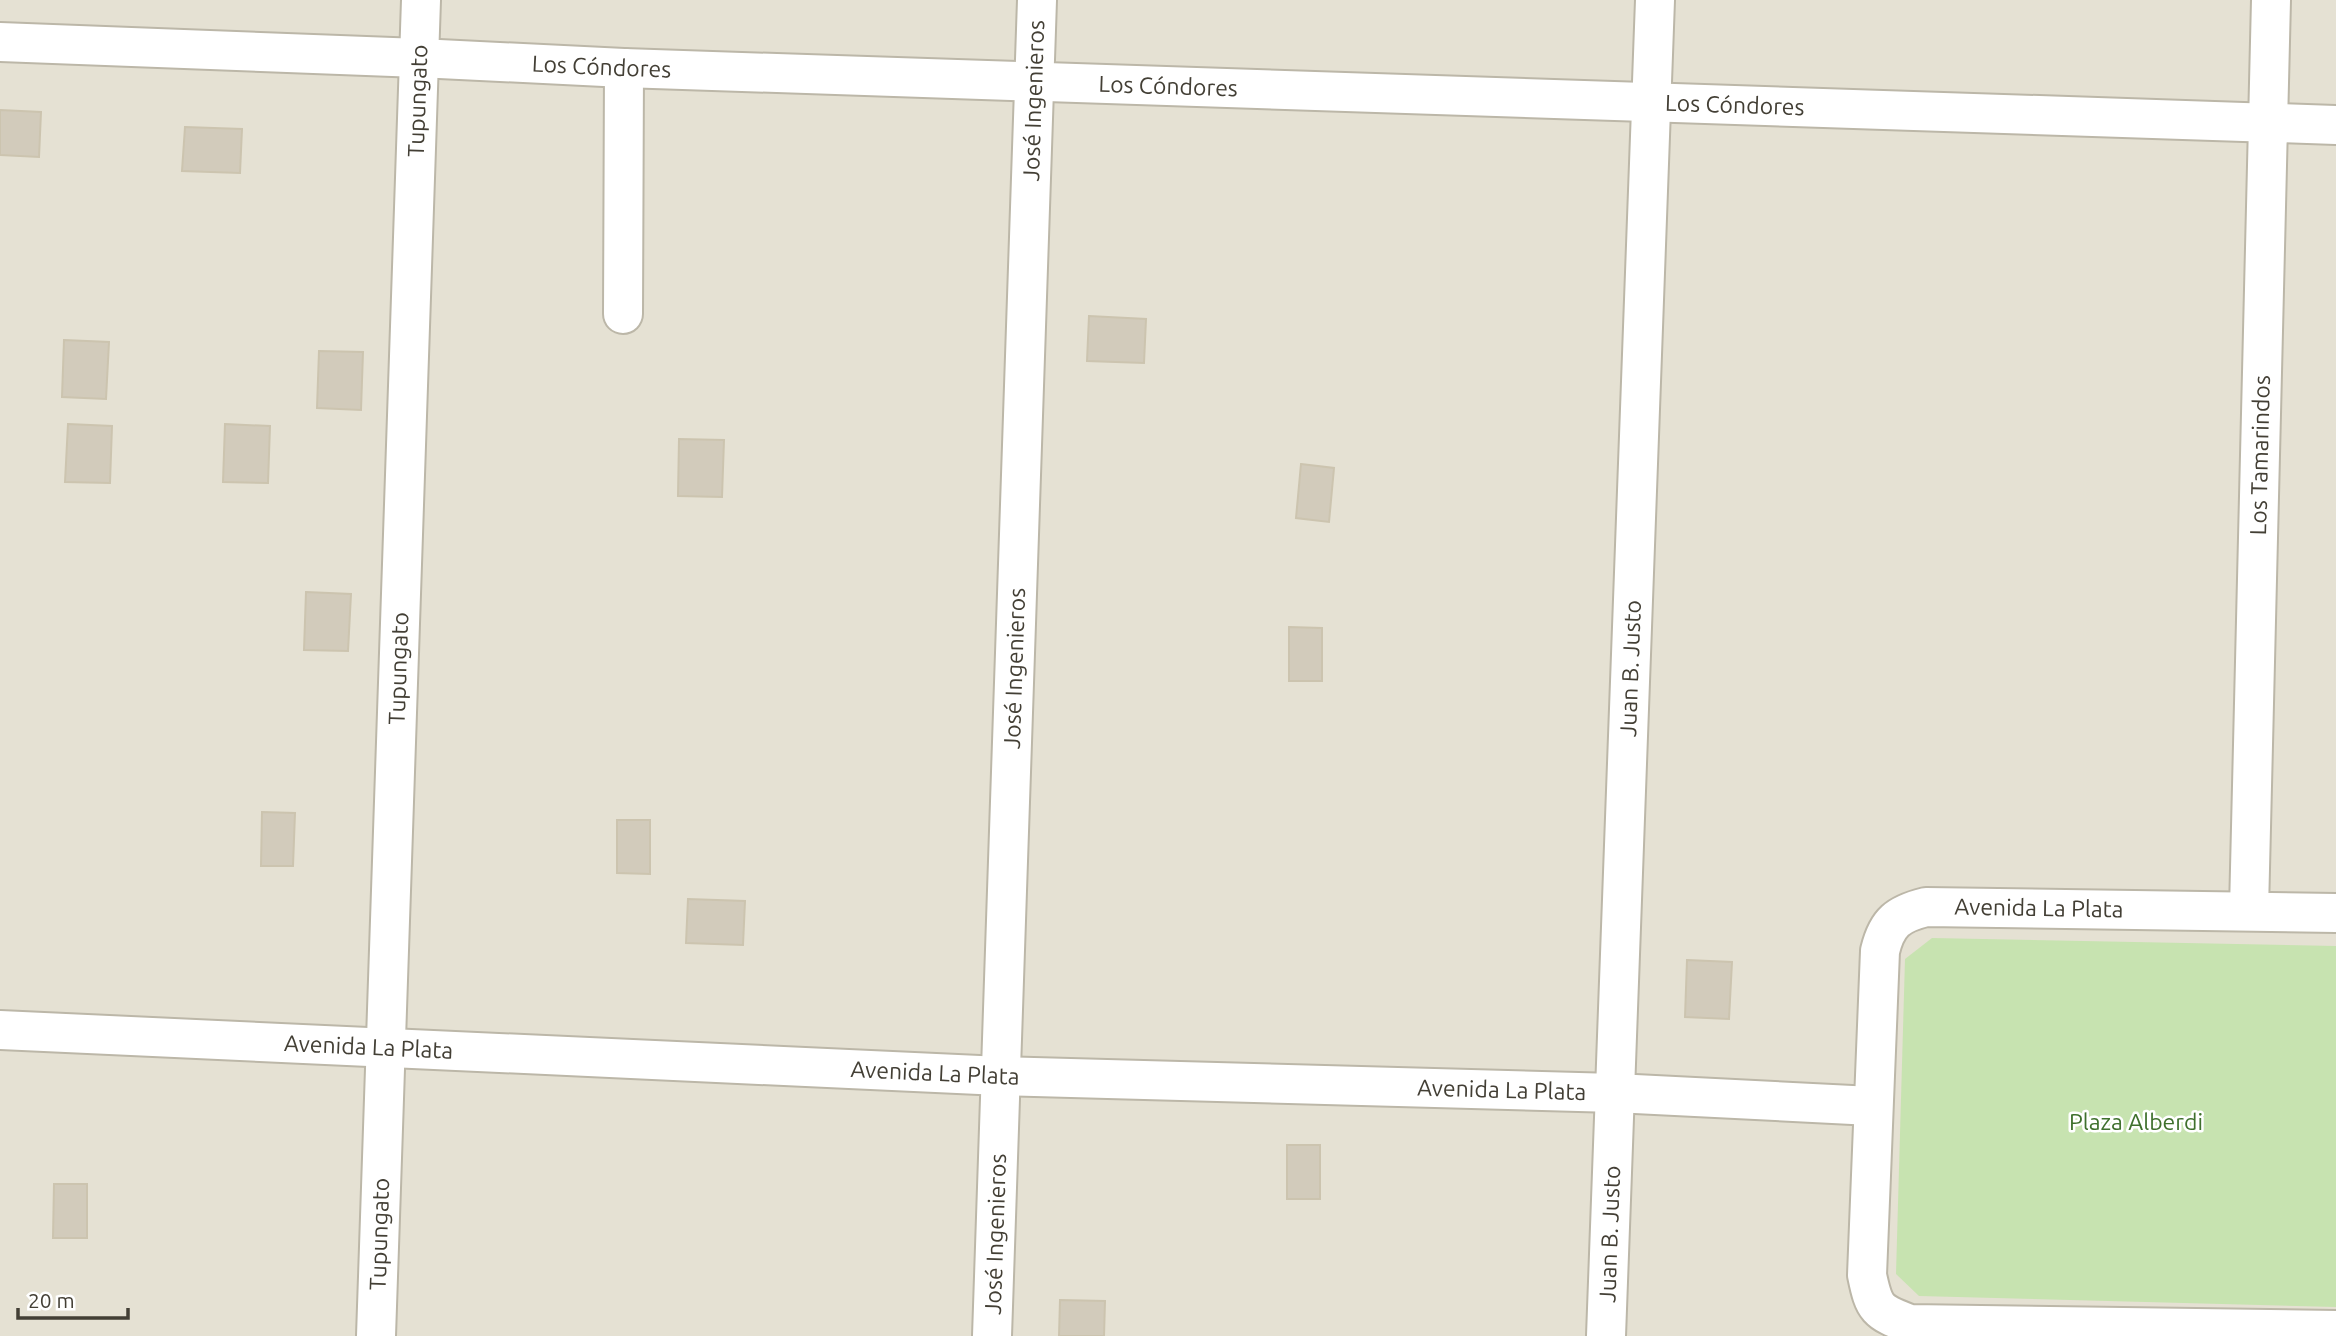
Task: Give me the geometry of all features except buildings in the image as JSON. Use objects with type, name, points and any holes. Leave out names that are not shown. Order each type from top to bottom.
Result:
[{"type":"street","name":"Tupungato","points":[[376,1336],[421,0]]},
{"type":"street","name":"José Ingenieros","points":[[992,1336],[1037,0]]},
{"type":"street","name":"Juan B. Justo","points":[[1606,1336],[1655,0]]},
{"type":"street","name":"Los Tamarindos","points":[[2249,910],[2272,0]]},
{"type":"street","name":"Los Cóndores","points":[[0,42],[624,68],[2336,125]]},
{"type":"street","points":[[623,314],[624,68]]},
{"type":"street","name":"Avenida La Plata","points":[[2336,913],[1926,907],[1908,912],[1893,922],[1884,933],[1880,951],[1867,1275],[1872,1299],[1879,1310],[1910,1324],[2231,1332],[2336,1330]]},
{"type":"street","name":"Avenida La Plata","points":[[0,1030],[1001,1076],[1615,1093],[1872,1107]]},
{"type":"shaded area","points":[[0,0],[2336,0],[2336,1336],[0,1336]]},
{"type":"green space","name":"Plaza Alberdi","points":[[1932,938],[2336,946],[2336,1307],[1919,1296],[1896,1274],[1905,959]]}]
